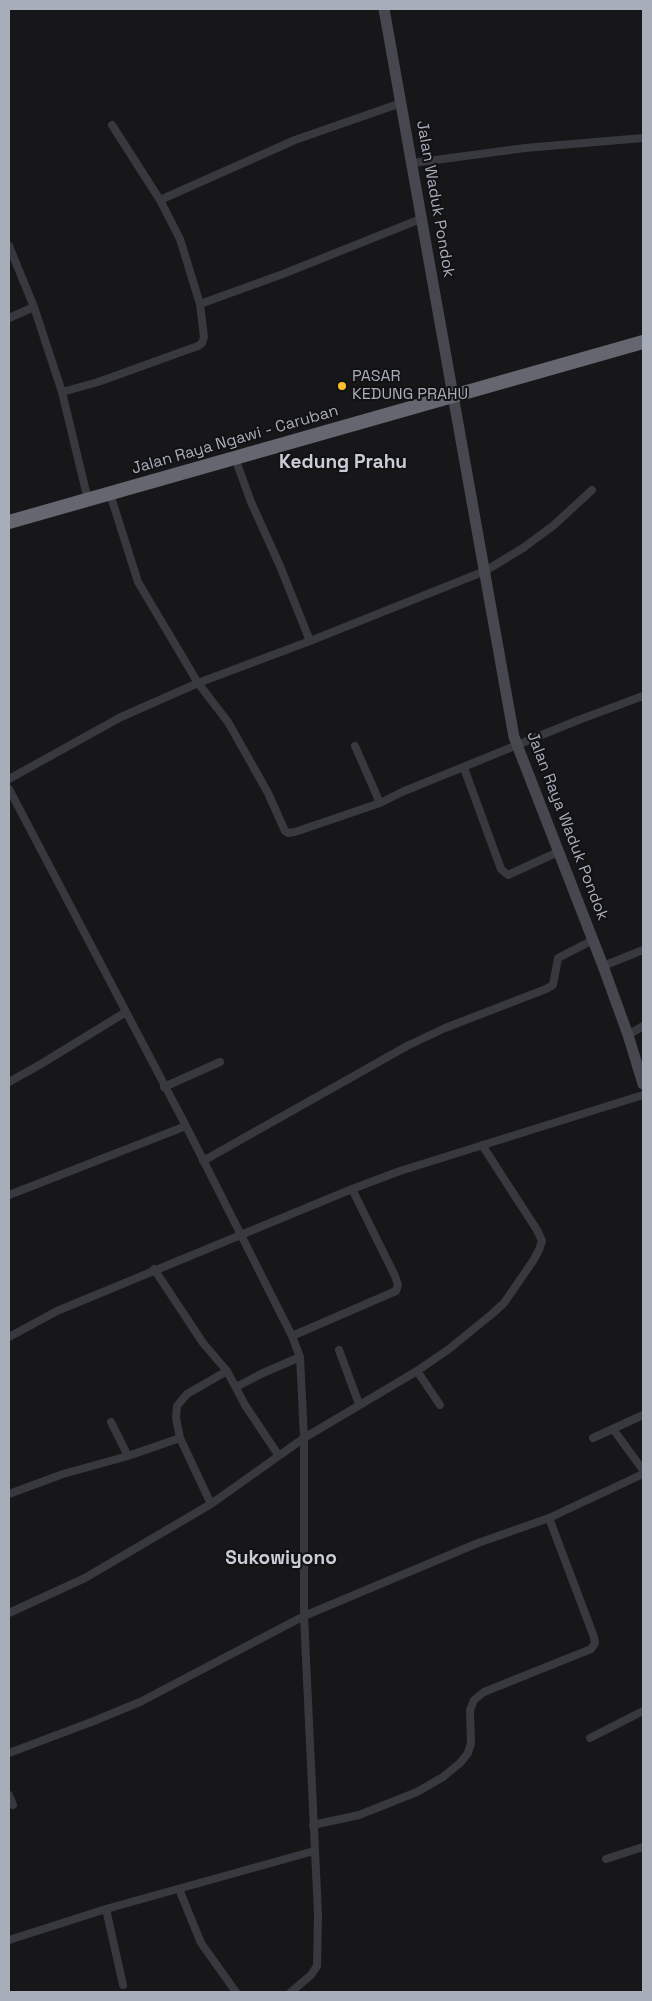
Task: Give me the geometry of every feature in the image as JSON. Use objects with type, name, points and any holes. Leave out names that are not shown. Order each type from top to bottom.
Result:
[{"type":"highway","name":"Jalan Raya Ngawi - Caruban","points":[[9,522],[643,342]]},
{"type":"street","name":"Jalan Waduk Pondok","points":[[384,9],[423,218],[452,396]]},
{"type":"street","points":[[160,200],[296,140],[401,103]]},
{"type":"street","points":[[62,392],[98,382],[198,346],[202,343],[204,337],[200,304],[180,239],[160,200],[112,125]]},
{"type":"street","points":[[412,163],[525,148],[643,138]]},
{"type":"street","points":[[200,304],[283,274],[423,218]]},
{"type":"street","points":[[9,246],[34,307],[62,392],[88,500]]},
{"type":"street","points":[[9,318],[34,307]]},
{"type":"street","name":"Jalan Raya Waduk Pondok","points":[[452,396],[511,724],[517,746],[603,966],[628,1035],[643,1084]]},
{"type":"street","points":[[235,458],[251,502],[277,559],[310,641]]},
{"type":"street","points":[[9,779],[121,717],[198,682],[310,641],[485,572],[523,548],[554,525],[592,490]]},
{"type":"street","points":[[110,494],[138,582],[198,682],[228,722],[268,793],[285,831],[288,833],[380,803],[402,792],[643,696]]},
{"type":"street","points":[[355,746],[380,803]]},
{"type":"street","points":[[464,768],[501,869],[508,876],[558,852]]},
{"type":"street","points":[[9,789],[186,1126],[292,1336],[300,1357],[304,1438],[304,1616],[318,1914],[317,1966],[311,1975],[291,1992]]},
{"type":"street","points":[[203,1161],[407,1046],[445,1028],[546,990],[553,985],[554,968],[558,958],[593,940]]},
{"type":"street","points":[[603,966],[643,950]]},
{"type":"street","points":[[9,1082],[126,1012]]},
{"type":"street","points":[[628,1035],[643,1026]]},
{"type":"street","points":[[164,1087],[220,1062]]},
{"type":"street","points":[[9,1337],[57,1311],[154,1269],[352,1189],[482,1145],[643,1095]]},
{"type":"street","points":[[9,1195],[186,1126]]},
{"type":"street","points":[[9,1613],[85,1578],[211,1504],[304,1438],[358,1404],[417,1371],[450,1349],[504,1303],[539,1250],[542,1241],[537,1230],[482,1145]]},
{"type":"street","points":[[292,1336],[396,1291],[398,1285],[395,1276],[352,1189]]},
{"type":"street","points":[[154,1269],[203,1343],[227,1370],[245,1405],[278,1456]]},
{"type":"street","points":[[339,1350],[358,1404]]},
{"type":"street","points":[[236,1387],[300,1357]]},
{"type":"street","points":[[211,1504],[180,1438],[176,1418],[177,1406],[187,1394],[227,1370]]},
{"type":"street","points":[[417,1371],[440,1405]]},
{"type":"street","points":[[593,1438],[643,1415]]},
{"type":"street","points":[[111,1422],[128,1456]]},
{"type":"street","points":[[613,1429],[643,1470]]},
{"type":"street","points":[[9,1494],[63,1474],[128,1456],[180,1438]]},
{"type":"street","points":[[9,1753],[140,1702],[304,1616],[478,1543],[549,1518],[643,1474]]},
{"type":"street","points":[[313,1825],[359,1816],[417,1792],[443,1777],[460,1763],[468,1753],[471,1743],[470,1710],[474,1700],[484,1692],[591,1650],[595,1643],[594,1637],[549,1518]]},
{"type":"street","points":[[590,1738],[643,1711]]},
{"type":"street","points":[[9,1795],[13,1806]]},
{"type":"street","points":[[606,1859],[643,1847]]},
{"type":"street","points":[[9,1940],[106,1909],[314,1850]]},
{"type":"street","points":[[179,1889],[201,1943],[236,1992]]},
{"type":"street","points":[[106,1909],[123,1985]]},
{"type":"place","name":"PASAR KEDUNG PRAHU","points":[[342,386]]},
{"type":"district","name":"Kedung Prahu","points":[[343,463]]},
{"type":"district","name":"Sukowiyono","points":[[281,1559]]}]
